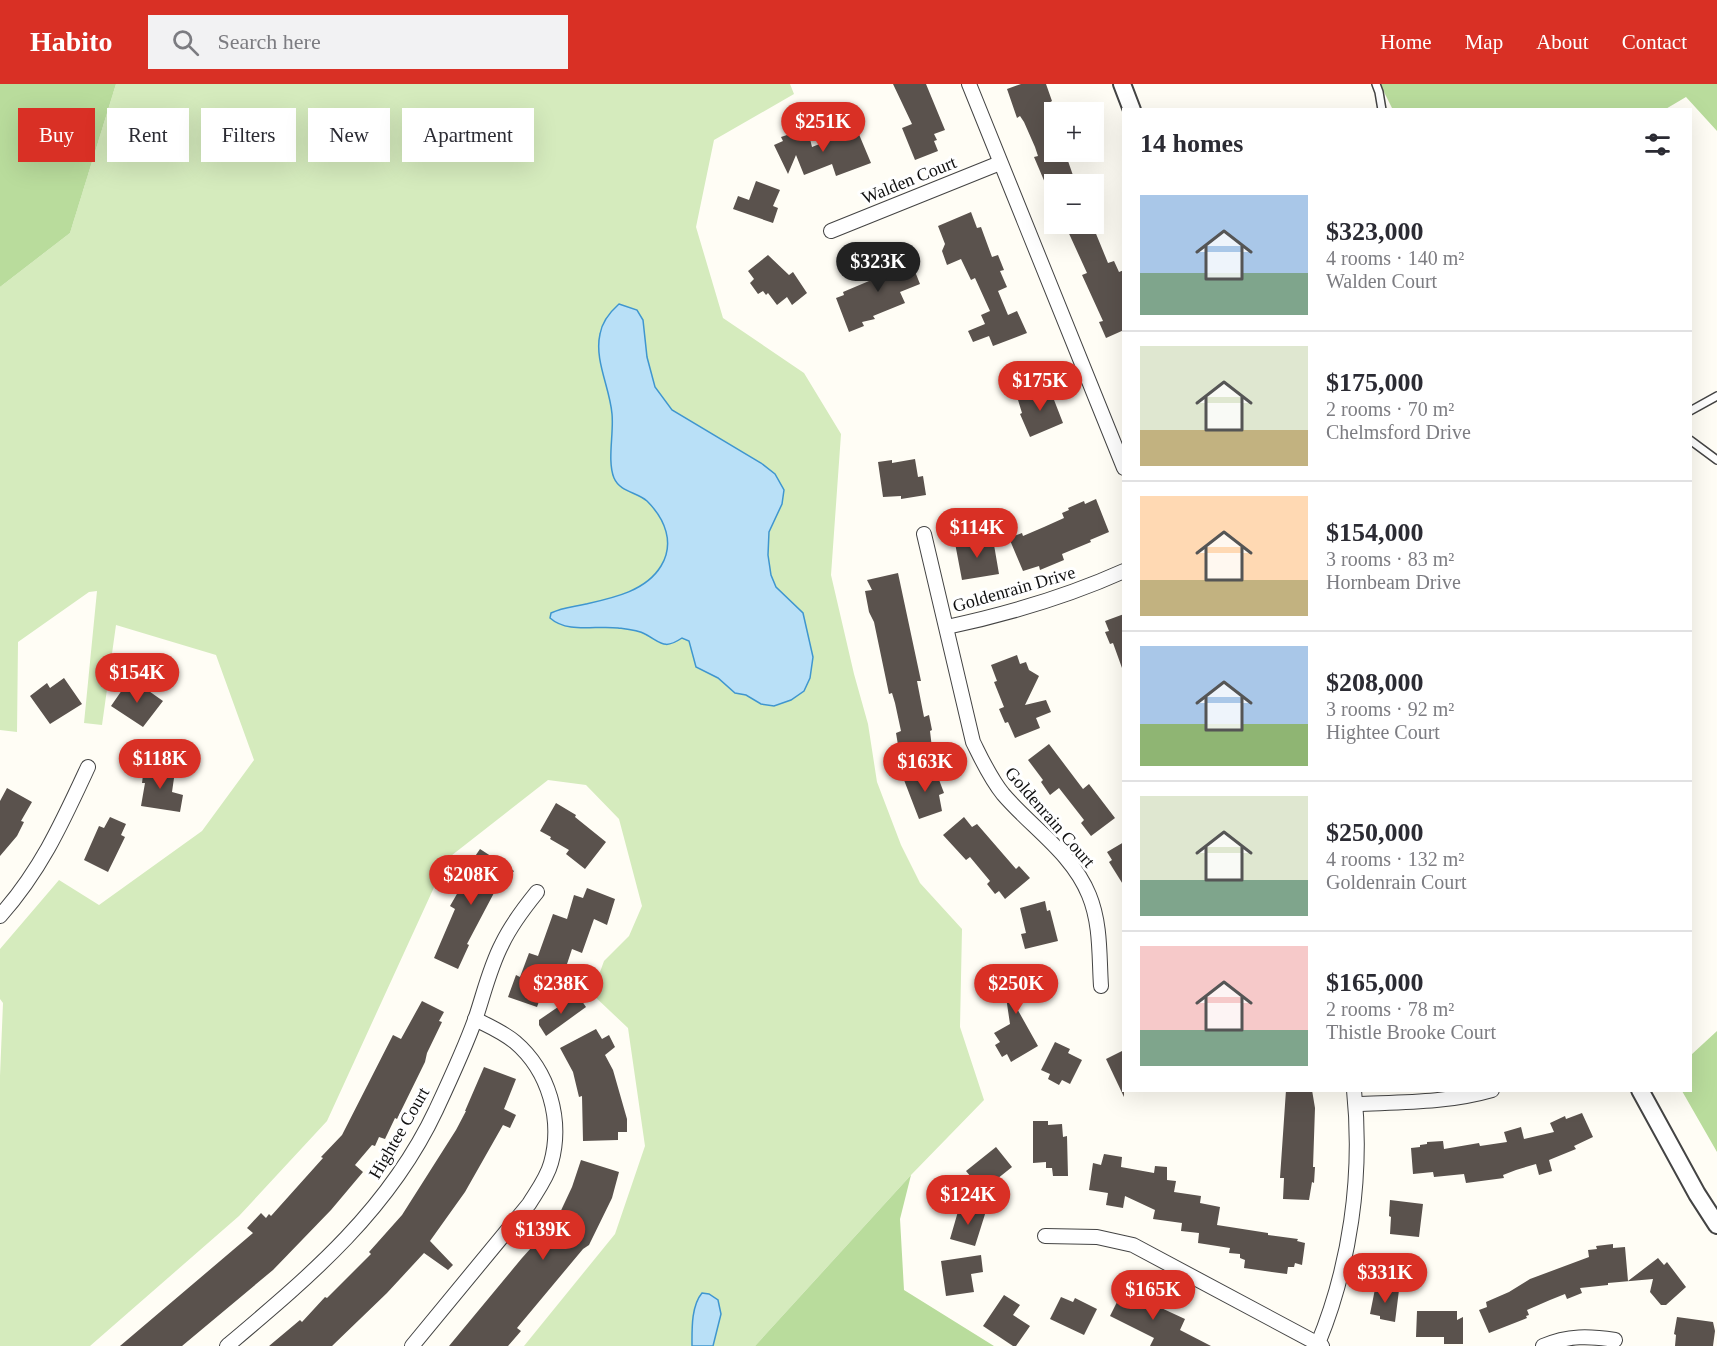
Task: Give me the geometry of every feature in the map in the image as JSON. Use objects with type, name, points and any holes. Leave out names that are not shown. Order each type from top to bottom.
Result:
[{"type":"street","points":[[969,84],[1122,463]]},
{"type":"street","points":[[1122,84],[1131,108]]},
{"type":"street","name":"Walden Court","points":[[831,231],[1000,163]]},
{"type":"street","name":"Goldenrain Court","points":[[924,534],[973,742],[988,772],[1013,805],[1060,851],[1089,894],[1097,918],[1101,986]]},
{"type":"street","name":"Goldenrain Drive","points":[[947,627],[1053,600],[1122,572]]},
{"type":"street","points":[[0,916],[20,894],[55,838],[88,767]]},
{"type":"street","name":"Hightee Court","points":[[227,1346],[299,1286],[332,1255],[360,1225],[410,1156],[436,1111],[475,1020],[501,945],[537,892]]},
{"type":"street","points":[[412,1346],[529,1204],[542,1184],[555,1146],[553,1107],[546,1083],[537,1065],[514,1041],[475,1020]]},
{"type":"street","points":[[1045,1236],[1097,1237],[1133,1245],[1319,1345],[1334,1301],[1346,1254],[1357,1155],[1355,1097],[1431,1101],[1467,1097],[1485,1092]]},
{"type":"street","points":[[1641,1092],[1697,1194],[1717,1225]]},
{"type":"street","points":[[1544,1346],[1571,1337],[1590,1336],[1615,1340]]},
{"type":"lane","points":[[1376,84],[1382,108]]},
{"type":"lane","points":[[1692,410],[1717,396]]},
{"type":"lane","points":[[1692,441],[1717,460]]},
{"type":"green space","points":[[0,84],[116,84],[95,152],[95,108],[18,108],[18,162],[92,162],[70,233],[0,287]]},
{"type":"green space","points":[[116,84],[790,84],[794,94],[714,140],[696,227],[723,318],[804,373],[841,434],[831,575],[868,724],[877,782],[901,845],[920,883],[962,929],[960,1027],[984,1100],[911,1175],[755,1346],[524,1346],[615,1234],[645,1146],[628,1028],[592,994],[604,961],[629,936],[642,906],[619,819],[586,785],[548,780],[447,859],[327,1121],[239,1216],[90,1346],[0,1346],[0,1076],[3,1003],[0,999],[0,949],[59,880],[99,905],[202,831],[254,760],[216,655],[116,625],[102,725],[84,723],[97,591],[89,592],[18,642],[17,732],[0,730],[0,287],[70,233],[92,162],[95,162],[95,152],[107,113],[107,162],[189,162],[189,108],[109,108]]},
{"type":"green space","points":[[1380,84],[1717,84],[1717,131],[1686,97],[1667,108],[1392,108]]},
{"type":"green space","points":[[1717,1031],[1717,1152],[1683,1092],[1692,1092],[1692,1054]]},
{"type":"green space","points":[[911,1175],[900,1219],[904,1290],[994,1346],[755,1346]]},
{"type":"water","points":[[619,304],[637,310],[643,320],[647,357],[655,387],[672,410],[761,463],[775,474],[784,490],[782,504],[769,532],[768,555],[771,575],[776,587],[803,613],[813,657],[810,678],[804,691],[791,700],[774,706],[761,704],[746,695],[735,693],[718,678],[696,667],[689,641],[682,638],[671,644],[663,644],[635,631],[610,627],[565,626],[550,618],[551,613],[560,609],[607,599],[647,582],[661,566],[667,549],[666,532],[659,516],[647,501],[620,486],[612,471],[612,414],[599,354],[599,344],[605,321]]},
{"type":"water","points":[[702,1293],[709,1294],[718,1300],[721,1314],[713,1346],[692,1346],[694,1311]]},
{"type":"building","points":[[893,84],[926,84],[945,130],[934,134],[938,151],[915,160],[902,128],[912,124]]},
{"type":"building","points":[[1021,84],[1046,84],[1052,101],[1044,102],[1044,162],[1068,162],[1073,174],[1044,174],[1044,180],[1034,157],[1038,156],[1035,147],[1024,122],[1020,116],[1017,118],[1007,89]]},
{"type":"building","points":[[808,131],[812,147],[847,133],[848,136],[858,132],[871,163],[836,176],[832,164],[804,175],[796,155],[788,174],[774,145],[783,141],[781,137],[793,133],[794,136]]},
{"type":"building","points":[[756,181],[780,190],[773,206],[778,208],[773,223],[733,209],[738,196],[749,200]]},
{"type":"building","points":[[971,212],[977,228],[981,227],[992,257],[998,255],[1004,270],[1000,271],[1007,287],[998,291],[1008,315],[1017,311],[1027,333],[993,346],[989,336],[973,342],[968,331],[985,324],[981,315],[990,311],[975,278],[971,280],[961,259],[947,265],[942,251],[945,244],[938,226]]},
{"type":"building","points":[[1069,234],[1096,234],[1108,263],[1114,261],[1119,272],[1122,271],[1122,331],[1106,338],[1099,322],[1103,321],[1082,275],[1087,273]]},
{"type":"building","points":[[906,249],[920,284],[900,292],[905,303],[873,316],[875,319],[862,322],[864,326],[849,332],[836,298],[844,295],[843,292],[895,270],[889,256]]},
{"type":"building","points":[[768,255],[789,275],[793,272],[807,293],[792,305],[787,297],[777,305],[768,293],[766,295],[763,291],[758,294],[750,283],[754,279],[748,271]]},
{"type":"building","points":[[1049,387],[1063,423],[1030,437],[1020,414],[1022,413],[1018,400]]},
{"type":"building","points":[[915,459],[918,477],[923,476],[926,495],[901,499],[901,496],[883,497],[878,462],[892,460],[892,463]]},
{"type":"building","points":[[1096,499],[1109,532],[1062,554],[1064,560],[1040,570],[1039,566],[1023,571],[1009,538],[1022,533],[1023,536],[1044,527],[1064,518],[1062,513],[1069,510],[1068,508]]},
{"type":"building","points":[[980,539],[980,541],[993,539],[999,574],[962,580],[955,543]]},
{"type":"building","points":[[898,573],[921,681],[917,681],[924,717],[929,715],[932,730],[930,731],[932,748],[905,754],[903,744],[898,745],[896,733],[901,731],[895,703],[892,693],[889,694],[865,591],[872,590],[867,580]]},
{"type":"building","points":[[1122,615],[1122,668],[1113,643],[1110,644],[1105,632],[1109,631],[1105,621]]},
{"type":"building","points":[[1017,655],[1020,664],[1026,662],[1029,670],[1039,676],[1025,705],[1046,700],[1051,712],[1036,718],[1040,728],[1015,738],[999,709],[1004,707],[994,682],[997,681],[991,665]]},
{"type":"building","points":[[64,678],[82,704],[50,724],[30,696],[47,683],[50,688]]},
{"type":"building","points":[[129,680],[144,692],[146,689],[163,701],[143,727],[111,706]]},
{"type":"building","points":[[1049,744],[1083,789],[1089,784],[1115,818],[1091,836],[1081,823],[1084,820],[1059,788],[1050,795],[1041,782],[1043,780],[1028,760]]},
{"type":"building","points":[[144,767],[175,771],[172,792],[183,795],[180,812],[141,806],[145,783],[142,783]]},
{"type":"building","points":[[935,769],[944,793],[939,795],[942,811],[919,819],[904,780]]},
{"type":"building","points":[[7,788],[32,802],[21,821],[24,822],[17,836],[0,856],[0,801]]},
{"type":"building","points":[[556,803],[576,815],[575,817],[606,842],[585,869],[566,854],[569,850],[540,831]]},
{"type":"building","points":[[110,817],[126,824],[121,835],[125,837],[108,872],[84,860],[99,826],[104,828]]},
{"type":"building","points":[[964,817],[972,827],[977,824],[1016,869],[1019,866],[1030,878],[1005,899],[999,891],[995,894],[987,884],[990,881],[970,857],[966,860],[943,835]]},
{"type":"building","points":[[1122,843],[1122,883],[1109,862],[1112,860],[1107,852]]},
{"type":"building","points":[[480,849],[514,871],[504,885],[502,884],[497,892],[495,891],[467,944],[469,945],[458,969],[434,958],[455,909],[450,906],[469,873],[465,871]]},
{"type":"building","points":[[587,888],[615,899],[607,925],[594,919],[582,953],[572,949],[561,982],[548,977],[537,1007],[508,997],[516,975],[520,977],[529,953],[538,956],[553,914],[567,919],[574,895],[583,898]]},
{"type":"building","points":[[1045,901],[1047,911],[1050,910],[1058,941],[1025,949],[1021,934],[1026,933],[1020,908]]},
{"type":"building","points":[[1029,967],[1037,998],[1015,1005],[1038,1046],[1011,1062],[1007,1054],[1002,1057],[995,1045],[1000,1042],[994,1033],[1010,1024],[1006,997],[1001,998],[997,986],[1002,985],[999,976]]},
{"type":"building","points":[[577,994],[586,1007],[546,1036],[539,1025],[539,1020]]},
{"type":"building","points":[[422,1001],[444,1012],[425,1062],[385,1139],[379,1137],[375,1146],[372,1145],[355,1165],[363,1172],[331,1210],[273,1270],[182,1346],[120,1346],[253,1233],[247,1228],[261,1213],[266,1218],[269,1214],[271,1216],[323,1158],[321,1157],[342,1135],[393,1035],[401,1039]]},
{"type":"building","points":[[596,1029],[602,1039],[609,1035],[615,1047],[605,1055],[613,1070],[627,1119],[627,1132],[618,1132],[618,1140],[583,1141],[582,1096],[579,1097],[573,1072],[560,1048]]},
{"type":"building","points":[[1055,1042],[1070,1049],[1068,1053],[1082,1060],[1070,1084],[1062,1080],[1059,1085],[1048,1079],[1050,1074],[1041,1070]]},
{"type":"building","points":[[1122,1051],[1124,1097],[1106,1059]]},
{"type":"building","points":[[484,1067],[516,1079],[504,1109],[516,1115],[510,1128],[503,1125],[465,1192],[430,1241],[453,1265],[448,1270],[424,1253],[387,1293],[332,1346],[269,1346],[300,1320],[302,1322],[325,1297],[327,1298],[371,1254],[369,1252],[402,1215],[456,1130]]},
{"type":"building","points":[[1286,1092],[1312,1092],[1315,1108],[1313,1167],[1315,1167],[1314,1183],[1312,1182],[1309,1200],[1283,1199],[1284,1178],[1280,1178]]},
{"type":"building","points":[[1582,1113],[1593,1137],[1574,1146],[1576,1149],[1549,1160],[1552,1171],[1539,1175],[1536,1164],[1503,1175],[1504,1178],[1466,1183],[1464,1174],[1434,1177],[1433,1172],[1413,1174],[1411,1148],[1420,1147],[1427,1142],[1443,1141],[1444,1149],[1479,1143],[1480,1146],[1507,1142],[1504,1132],[1521,1127],[1524,1139],[1554,1132],[1550,1123],[1565,1116],[1566,1119]]},
{"type":"building","points":[[1033,1121],[1048,1121],[1048,1125],[1062,1124],[1063,1137],[1067,1136],[1068,1176],[1053,1176],[1052,1168],[1046,1168],[1046,1162],[1033,1163]]},
{"type":"building","points":[[996,1147],[1012,1167],[997,1179],[1004,1188],[990,1200],[966,1171]]},
{"type":"building","points":[[1104,1154],[1122,1157],[1121,1167],[1154,1173],[1155,1166],[1167,1167],[1167,1180],[1176,1181],[1174,1192],[1201,1196],[1200,1203],[1220,1207],[1217,1225],[1298,1239],[1297,1241],[1305,1243],[1302,1265],[1295,1263],[1294,1267],[1288,1267],[1287,1274],[1244,1268],[1245,1260],[1240,1258],[1240,1254],[1229,1253],[1230,1248],[1198,1243],[1199,1233],[1181,1231],[1182,1223],[1153,1219],[1155,1210],[1125,1196],[1123,1208],[1106,1205],[1108,1193],[1089,1190],[1093,1163],[1101,1165]]},
{"type":"building","points":[[581,1160],[619,1172],[612,1198],[589,1245],[583,1249],[517,1328],[521,1331],[508,1346],[449,1346],[557,1219],[572,1187]]},
{"type":"building","points":[[1390,1200],[1423,1204],[1419,1237],[1390,1234]]},
{"type":"building","points":[[968,1206],[986,1211],[975,1246],[950,1239],[959,1208],[967,1210]]},
{"type":"building","points":[[1613,1244],[1613,1248],[1625,1247],[1628,1281],[1658,1258],[1664,1265],[1667,1262],[1686,1287],[1666,1305],[1661,1305],[1650,1292],[1653,1279],[1580,1288],[1582,1293],[1567,1299],[1565,1294],[1550,1300],[1527,1310],[1529,1315],[1526,1316],[1527,1318],[1489,1333],[1479,1310],[1487,1307],[1486,1302],[1530,1279],[1589,1257],[1588,1250],[1597,1249],[1596,1246]]},
{"type":"building","points":[[981,1255],[983,1272],[971,1274],[974,1292],[946,1296],[941,1261]]},
{"type":"building","points":[[1125,1286],[1140,1294],[1144,1300],[1185,1319],[1180,1330],[1211,1346],[1150,1346],[1154,1338],[1110,1316]]},
{"type":"building","points":[[1386,1287],[1399,1290],[1395,1322],[1370,1314],[1375,1289],[1384,1291]]},
{"type":"building","points":[[1004,1295],[1020,1305],[1013,1315],[1030,1326],[1016,1346],[983,1326]]},
{"type":"building","points":[[1061,1297],[1073,1302],[1075,1298],[1097,1309],[1084,1335],[1050,1319]]},
{"type":"building","points":[[1417,1311],[1457,1311],[1457,1320],[1463,1317],[1463,1344],[1444,1344],[1444,1337],[1416,1337]]},
{"type":"building","points":[[1677,1317],[1713,1322],[1715,1331],[1713,1346],[1675,1346],[1676,1335],[1674,1334]]}]
